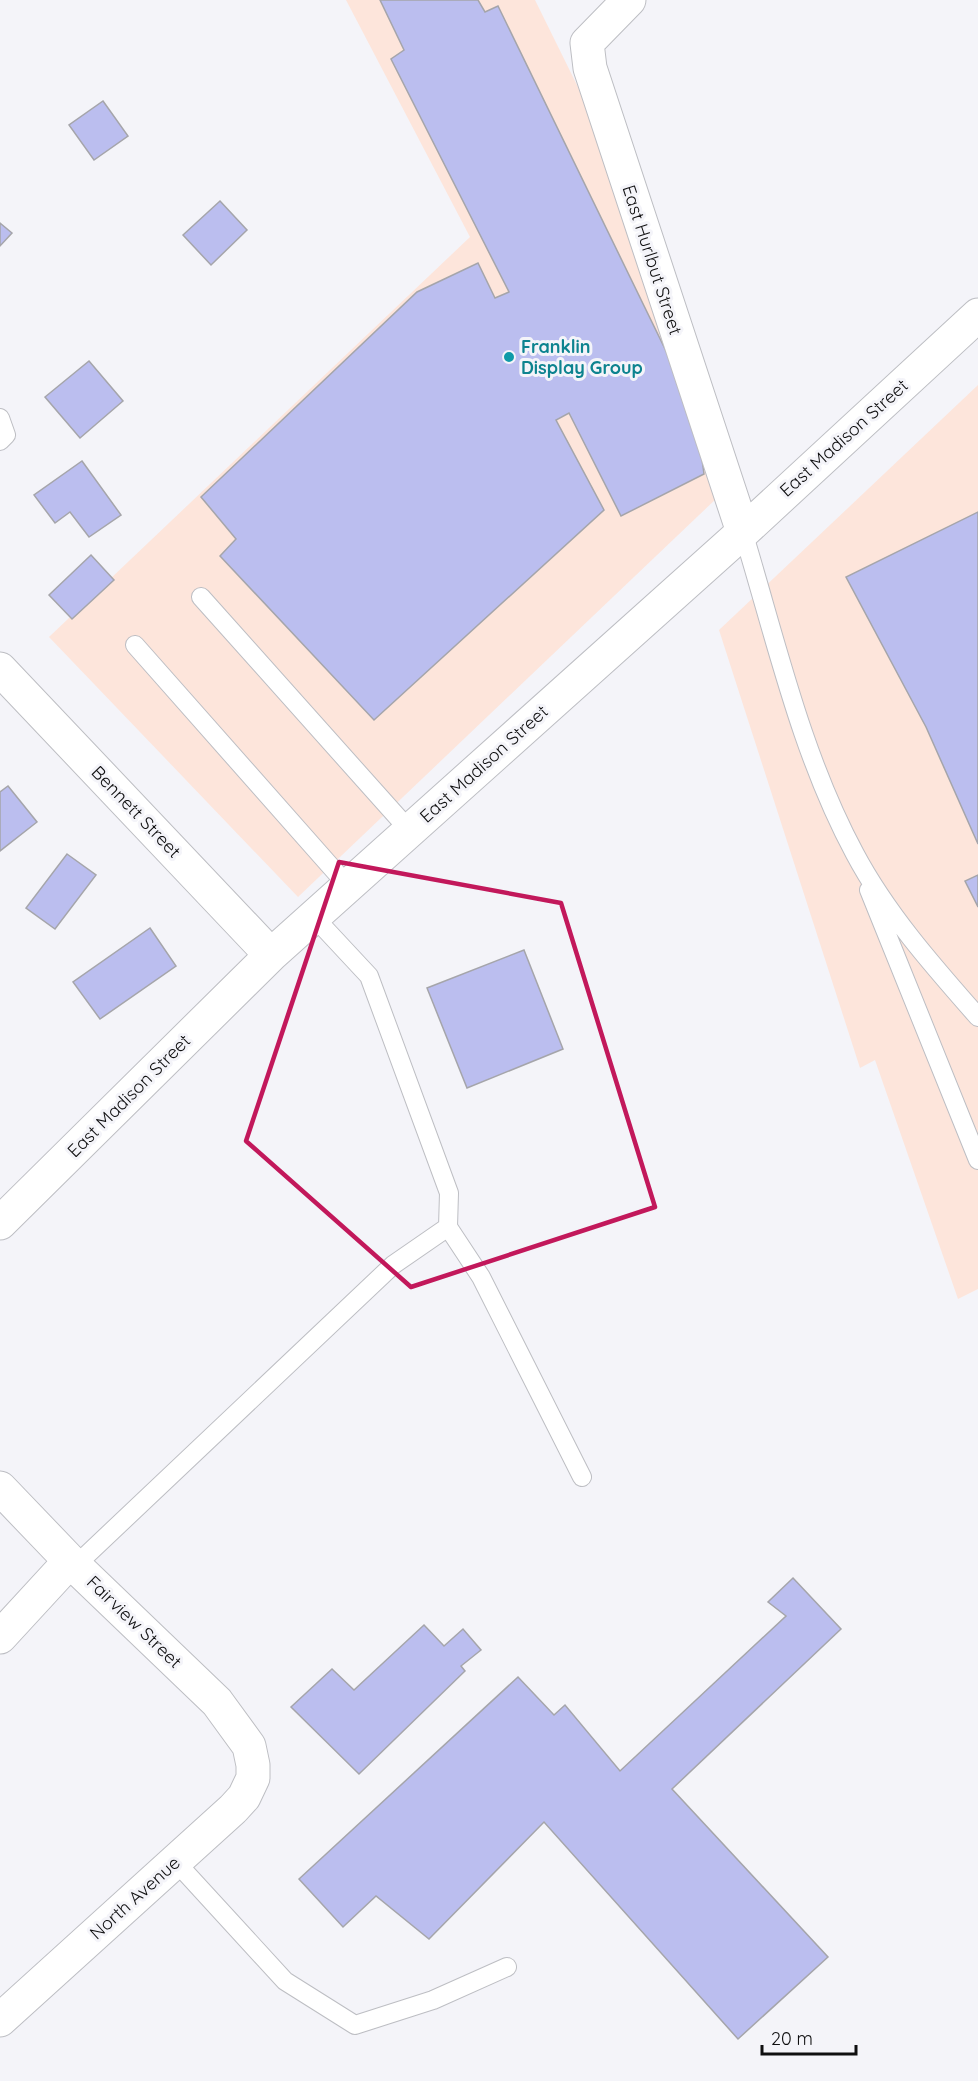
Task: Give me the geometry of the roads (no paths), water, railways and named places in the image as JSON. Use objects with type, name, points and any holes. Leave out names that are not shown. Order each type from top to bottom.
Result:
[{"type":"street","name":"East Hurlbut Street","points":[[629,0],[587,44],[590,68],[743,532]]},
{"type":"street","name":"East Madison Street","points":[[0,1223],[271,955],[743,532],[978,315]]},
{"type":"street","name":"Bennett Street","points":[[0,669],[271,955]]},
{"type":"street","name":"Fairview Street","points":[[0,1488],[73,1563],[217,1702],[249,1746],[254,1765]]},
{"type":"street","points":[[0,1637],[73,1563]]},
{"type":"street","name":"North Avenue","points":[[0,2020],[244,1797],[253,1778],[254,1765]]},
{"type":"lane","points":[[0,418],[6,435],[0,441]]},
{"type":"lane","points":[[743,532],[818,777],[855,855],[978,1160]]},
{"type":"lane","points":[[201,597],[410,831]]},
{"type":"lane","points":[[135,645],[348,886]]},
{"type":"lane","points":[[855,855],[920,952],[978,1017]]},
{"type":"lane","points":[[314,917],[369,976],[449,1193],[448,1227],[481,1277],[582,1477]]},
{"type":"lane","points":[[73,1563],[393,1265],[448,1227]]},
{"type":"lane","points":[[175,1861],[285,1981],[355,2025],[433,2000],[507,1968]]},
{"type":"place","name":"Franklin Display Group","points":[[509,357]]}]
